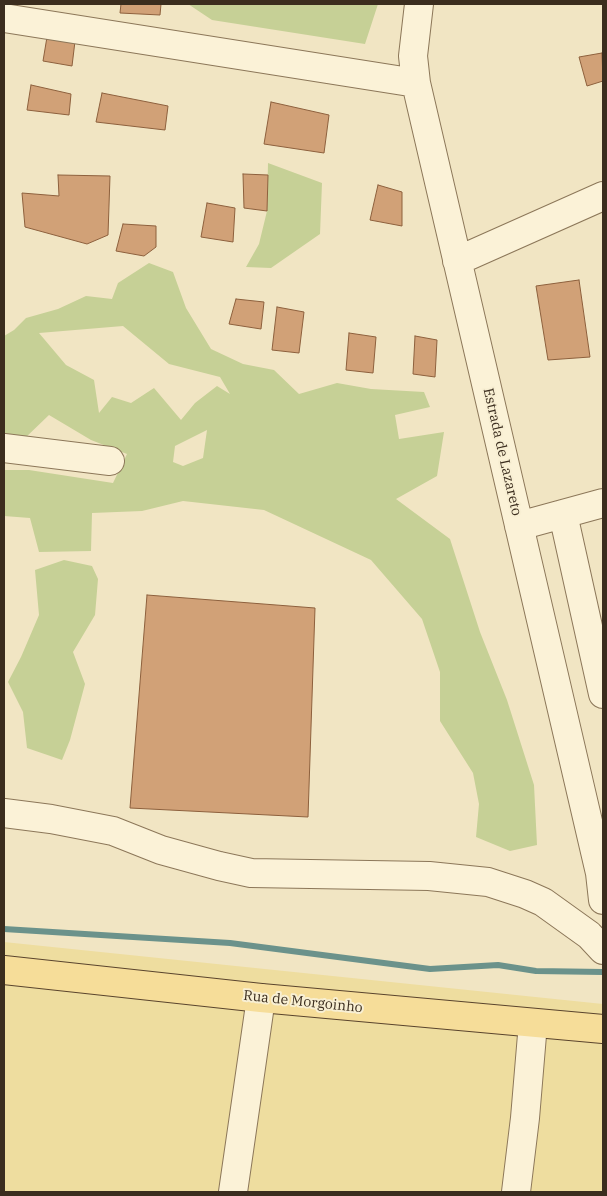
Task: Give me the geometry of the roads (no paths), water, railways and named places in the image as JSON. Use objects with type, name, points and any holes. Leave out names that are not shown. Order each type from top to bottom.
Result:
[{"type":"main road","name":"Rua de Morgoinho","points":[[4,970],[261,998],[603,1029]]},
{"type":"street","name":"Estrada de Lazareto","points":[[421,8],[413,56],[416,83],[601,873],[603,900]]},
{"type":"street","points":[[4,18],[416,83]]},
{"type":"street","points":[[457,261],[603,196]]},
{"type":"street","points":[[4,448],[110,461]]},
{"type":"street","points":[[519,526],[603,503]]},
{"type":"street","points":[[563,514],[603,694]]},
{"type":"street","points":[[4,813],[51,819],[113,831],[161,850],[252,873],[429,876],[488,882],[543,902],[589,935],[603,950]]},
{"type":"street","points":[[233,1192],[261,998]]},
{"type":"street","points":[[516,1192],[525,1118],[533,1023]]},
{"type":"waterway","points":[[4,929],[230,943],[430,969],[498,965],[536,971],[603,972]]}]
